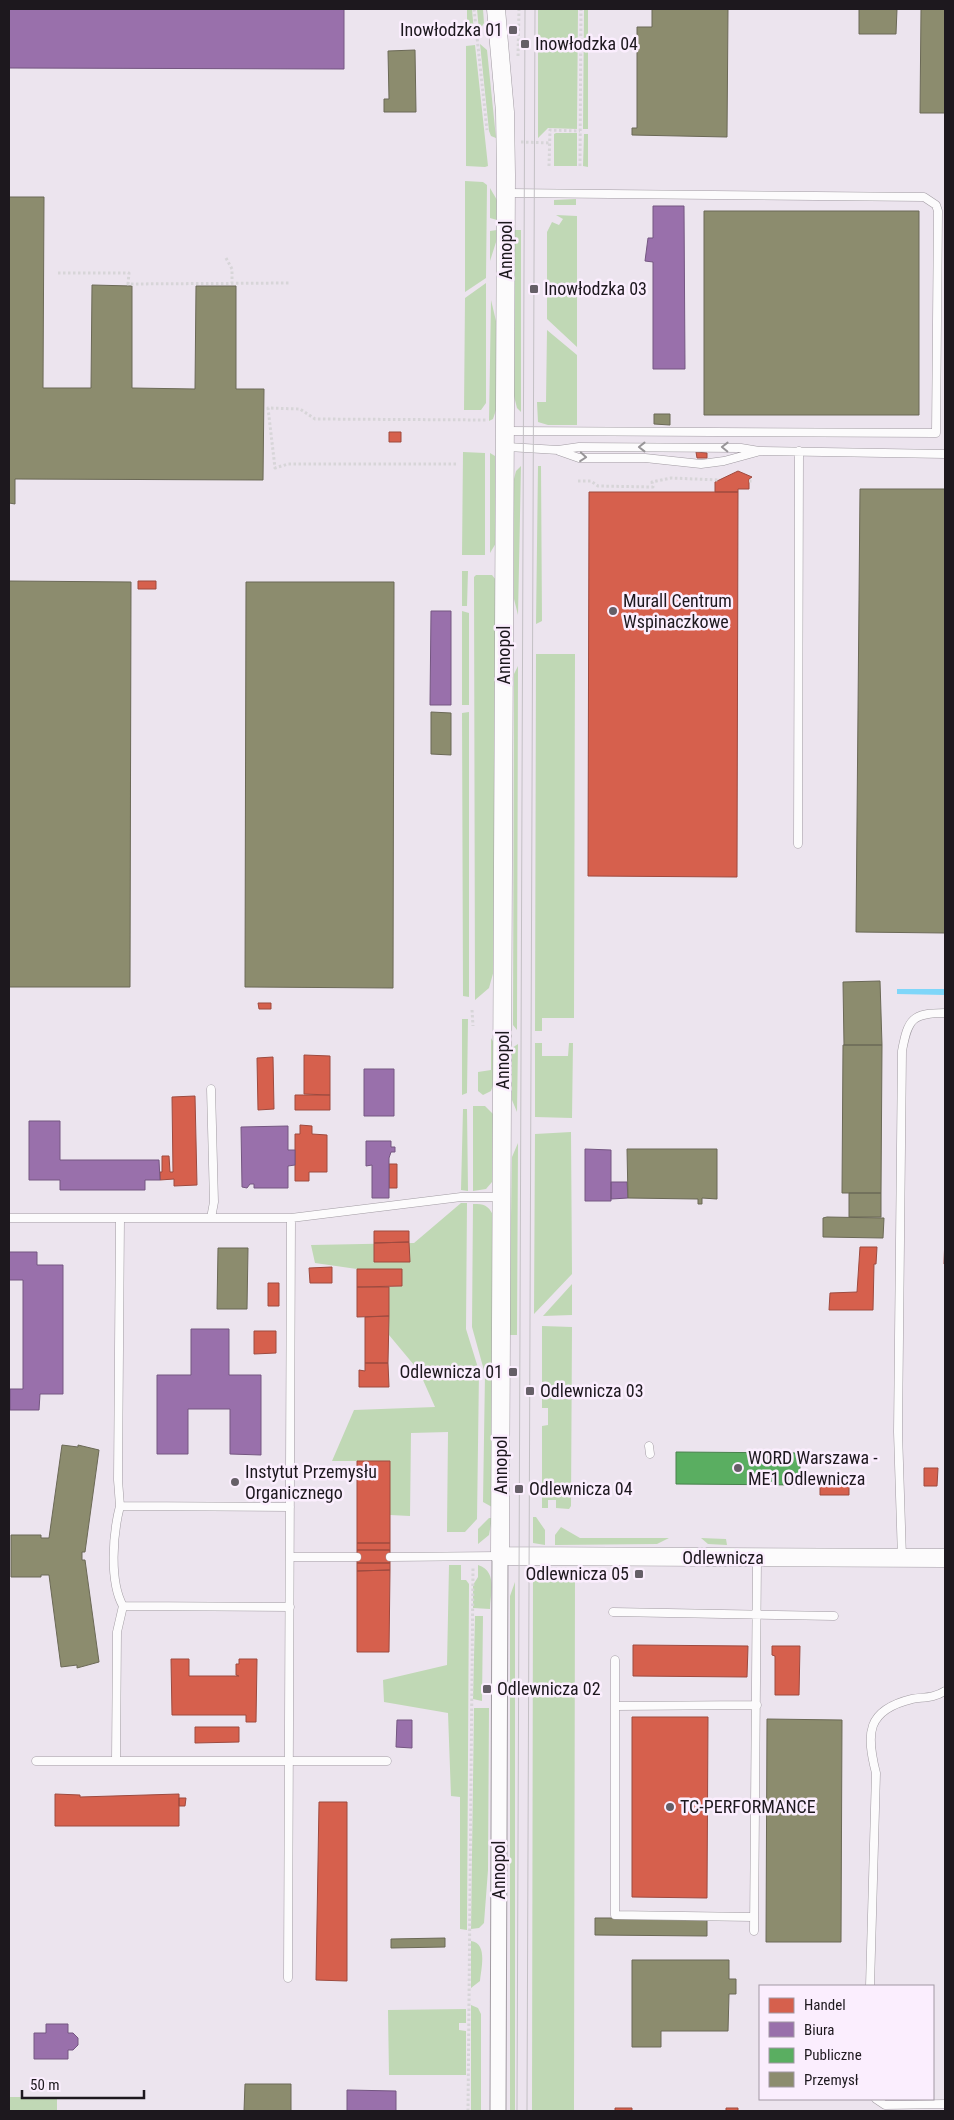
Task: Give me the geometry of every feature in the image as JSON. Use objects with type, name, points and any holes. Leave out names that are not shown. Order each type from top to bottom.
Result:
[{"type":"street","name":"Annopol","points":[[496,9],[505,112],[506,193],[498,2111]]},
{"type":"street","name":"Odlewnicza","points":[[500,1556],[945,1558]]},
{"type":"lane","points":[[506,193],[924,196],[936,205],[938,211],[936,433],[506,439]]},
{"type":"lane","points":[[506,439],[558,450],[578,458],[645,458],[701,464],[724,461],[759,451]]},
{"type":"lane","points":[[558,450],[596,447],[741,448],[759,451],[945,454]]},
{"type":"lane","points":[[798,844],[799,451]]},
{"type":"lane","points":[[902,1558],[898,1432],[902,1051],[905,1033],[913,1019],[924,1013],[945,1013]]},
{"type":"lane","points":[[211,1090],[214,1202],[211,1218]]},
{"type":"lane","points":[[9,1218],[290,1218],[462,1196],[502,1197]]},
{"type":"lane","points":[[116,1761],[117,1632],[122,1606],[115,1586],[115,1532],[120,1506],[118,1480],[120,1218]]},
{"type":"lane","points":[[288,1978],[290,1218]]},
{"type":"lane","points":[[120,1506],[290,1507]]},
{"type":"lane","points":[[390,1557],[500,1556]]},
{"type":"lane","points":[[290,1557],[357,1557]]},
{"type":"lane","points":[[754,1932],[757,1558]]},
{"type":"lane","points":[[122,1606],[290,1607]]},
{"type":"lane","points":[[613,1612],[834,1616]]},
{"type":"lane","points":[[615,1660],[616,1915],[753,1917]]},
{"type":"lane","points":[[870,1985],[876,1774],[869,1747],[873,1723],[891,1706],[913,1699],[937,1696],[945,1691]]},
{"type":"lane","points":[[615,1706],[756,1705]]},
{"type":"lane","points":[[36,1761],[386,1761]]},
{"type":"lane","points":[[878,2100],[885,2104],[945,2104]]},
{"type":"path","points":[[474,9],[487,134]]},
{"type":"path","points":[[580,166],[581,9]]},
{"type":"path","points":[[549,166],[550,130],[580,131]]},
{"type":"path","points":[[226,258],[232,269],[232,283]]},
{"type":"path","points":[[58,273],[129,273],[128,284],[289,283]]},
{"type":"path","points":[[456,464],[288,464],[275,468],[268,408],[300,409],[315,420],[488,420]]},
{"type":"path","points":[[578,481],[591,481],[598,486],[653,486],[652,482],[671,478],[719,480]]},
{"type":"path","points":[[749,481],[754,481]]},
{"type":"path","points":[[472,1010],[473,1026]]},
{"type":"path","points":[[468,2111],[473,1565]]},
{"type":"green space","points":[[467,9],[472,9],[474,33],[467,34]]},
{"type":"green space","points":[[477,9],[483,9],[484,23],[479,31]]},
{"type":"green space","points":[[538,9],[578,9],[577,129],[548,128],[538,138]]},
{"type":"green space","points":[[584,9],[588,9],[588,129],[583,129]]},
{"type":"green space","points":[[480,44],[487,50],[496,138],[491,136],[489,131]]},
{"type":"green space","points":[[475,45],[488,166],[485,167],[466,166],[466,46]]},
{"type":"green space","points":[[577,133],[577,166],[554,166],[554,134]]},
{"type":"green space","points":[[584,134],[588,134],[588,167],[583,166]]},
{"type":"green space","points":[[465,181],[483,182],[487,185],[486,278],[465,292]]},
{"type":"green space","points":[[490,188],[497,200],[497,220],[490,218]]},
{"type":"green space","points":[[576,199],[576,205],[554,205],[554,200]]},
{"type":"green space","points":[[556,215],[577,216],[577,347],[547,319],[547,232],[552,222],[559,225],[563,219]]},
{"type":"green space","points":[[497,230],[497,239],[490,261],[490,231]]},
{"type":"green space","points":[[515,230],[521,230],[521,412],[517,408],[514,396]]},
{"type":"green space","points":[[486,283],[486,403],[481,410],[464,410],[465,298]]},
{"type":"green space","points":[[491,300],[496,321],[496,410],[493,419],[489,421]]},
{"type":"green space","points":[[547,330],[577,355],[577,425],[548,425],[538,422],[537,402],[546,402]]},
{"type":"green space","points":[[463,452],[485,453],[485,555],[462,555]]},
{"type":"green space","points":[[490,453],[495,456],[496,543],[490,553]]},
{"type":"green space","points":[[521,466],[518,615],[514,599],[514,479],[516,471]]},
{"type":"green space","points":[[538,466],[541,466],[542,621],[536,624]]},
{"type":"green space","points":[[462,571],[468,571],[467,606],[462,606]]},
{"type":"green space","points":[[476,575],[492,575],[496,580],[494,970],[489,988],[475,1000],[474,577]]},
{"type":"green space","points":[[462,611],[469,613],[469,705],[462,705]]},
{"type":"green space","points":[[536,654],[575,654],[574,1018],[542,1018],[542,1031],[535,1031]]},
{"type":"green space","points":[[518,666],[517,1030],[513,1025],[514,674]]},
{"type":"green space","points":[[469,712],[469,997],[463,996],[462,713]]},
{"type":"green space","points":[[462,1019],[468,1019],[467,1093],[462,1095]]},
{"type":"green space","points":[[491,1038],[494,1043],[493,1085],[491,1091],[483,1095],[478,1091],[478,1072],[491,1070]]},
{"type":"green space","points":[[535,1043],[542,1043],[542,1056],[568,1056],[569,1043],[573,1043],[572,1118],[535,1117]]},
{"type":"green space","points":[[518,1044],[517,1112],[512,1100],[512,1048]]},
{"type":"green space","points":[[473,1106],[485,1106],[493,1114],[492,1182],[486,1189],[473,1191]]},
{"type":"green space","points":[[463,1109],[467,1109],[468,1191],[461,1190]]},
{"type":"green space","points":[[571,1132],[572,1274],[534,1314],[535,1134]]},
{"type":"green space","points":[[518,1143],[517,1335],[509,1335],[512,1157]]},
{"type":"green space","points":[[461,1203],[467,1203],[466,1329],[479,1371],[477,1519],[465,1532],[447,1532],[448,1432],[411,1433],[410,1516],[390,1515],[390,1461],[332,1461],[354,1410],[435,1407],[419,1371],[389,1335],[389,1287],[402,1286],[401,1269],[357,1269],[315,1263],[311,1245],[414,1243]]},
{"type":"green space","points":[[473,1204],[485,1206],[493,1215],[492,1507],[483,1502],[485,1374],[472,1327]]},
{"type":"green space","points":[[572,1284],[572,1315],[543,1316]]},
{"type":"green space","points":[[542,1326],[572,1327],[571,1506],[569,1509],[556,1508],[556,1500],[548,1500],[548,1508],[542,1508],[542,1426],[548,1425],[548,1408],[542,1408]]},
{"type":"green space","points":[[533,1517],[536,1517],[545,1530],[545,1545],[533,1543]]},
{"type":"green space","points":[[489,1518],[492,1518],[489,1535],[478,1544],[478,1529]]},
{"type":"green space","points":[[561,1527],[580,1538],[669,1538],[657,1544],[555,1545],[555,1535]]},
{"type":"green space","points":[[701,1538],[726,1539],[727,1545],[708,1544]]},
{"type":"green space","points":[[449,1565],[461,1565],[461,1580],[466,1580],[469,1584],[467,1930],[460,1929],[460,1797],[451,1796],[448,1713],[384,1702],[383,1680],[447,1665]]},
{"type":"green space","points":[[478,1565],[488,1572],[491,1578],[490,1609],[473,1608],[473,1585],[478,1577]]},
{"type":"green space","points":[[545,1569],[545,1574],[575,1574],[574,2111],[532,2111],[533,1571]]},
{"type":"green space","points":[[515,1582],[515,2111],[510,2111],[510,1596]]},
{"type":"green space","points":[[475,1616],[483,1616],[482,1701],[473,1699]]},
{"type":"green space","points":[[474,1708],[489,1708],[488,1870],[484,1923],[479,1928],[471,1929]]},
{"type":"green space","points":[[471,1941],[480,1946],[482,1964],[480,1981],[471,1988]]},
{"type":"green space","points":[[471,2005],[478,2008],[481,2014],[481,2111],[471,2111]]},
{"type":"green space","points":[[466,2009],[466,2023],[459,2023],[459,2030],[466,2031],[466,2075],[389,2075],[388,2010]]},
{"type":"green space","points":[[9,2097],[57,2097],[57,2111],[9,2111]]},
{"type":"water","points":[[897,989],[945,989],[945,995],[897,994]]},
{"type":"building: Handel","points":[[389,432],[401,432],[401,442],[389,442]]},
{"type":"building: Handel","points":[[696,452],[707,453],[707,458],[697,458]]},
{"type":"building: Handel","points":[[738,471],[752,477],[749,479],[749,489],[738,489],[738,492],[715,492],[715,482]]},
{"type":"building: Handel","points":[[589,492],[738,492],[737,877],[588,876]]},
{"type":"building: Handel","points":[[138,581],[156,581],[156,589],[138,589]]},
{"type":"building: Handel","points":[[258,1003],[271,1003],[271,1009],[259,1009]]},
{"type":"building: Handel","points":[[304,1055],[330,1056],[330,1095],[304,1094]]},
{"type":"building: Handel","points":[[273,1057],[274,1109],[258,1110],[257,1058]]},
{"type":"building: Handel","points":[[295,1095],[330,1095],[330,1110],[295,1110]]},
{"type":"building: Handel","points":[[195,1096],[197,1185],[174,1186],[174,1179],[160,1180],[162,1156],[169,1156],[170,1172],[173,1172],[172,1097]]},
{"type":"building: Handel","points":[[300,1125],[312,1126],[312,1134],[327,1135],[327,1172],[309,1172],[309,1181],[295,1181],[295,1134],[300,1134]]},
{"type":"building: Handel","points":[[389,1164],[397,1164],[397,1188],[389,1188]]},
{"type":"building: Handel","points":[[374,1231],[409,1231],[409,1242],[374,1243]]},
{"type":"building: Handel","points":[[409,1242],[410,1262],[374,1262],[374,1243]]},
{"type":"building: Handel","points":[[860,1247],[877,1247],[876,1264],[874,1264],[873,1310],[829,1310],[830,1293],[857,1292]]},
{"type":"building: Handel","points":[[332,1267],[332,1283],[310,1283],[309,1268]]},
{"type":"building: Handel","points":[[357,1269],[402,1269],[402,1286],[357,1287]]},
{"type":"building: Handel","points":[[268,1283],[279,1283],[279,1306],[268,1306]]},
{"type":"building: Handel","points":[[357,1287],[389,1287],[389,1316],[357,1317]]},
{"type":"building: Handel","points":[[389,1316],[388,1363],[365,1363],[365,1317]]},
{"type":"building: Handel","points":[[254,1331],[276,1331],[276,1353],[254,1354]]},
{"type":"building: Handel","points":[[365,1363],[388,1363],[389,1387],[359,1387],[359,1370],[365,1371]]},
{"type":"building: Handel","points":[[357,1461],[390,1461],[390,1543],[357,1543]]},
{"type":"building: Handel","points":[[924,1468],[938,1468],[937,1486],[924,1486]]},
{"type":"building: Handel","points":[[820,1477],[849,1477],[849,1495],[820,1495]]},
{"type":"building: Handel","points":[[357,1543],[390,1543],[390,1550],[357,1550]]},
{"type":"building: Handel","points":[[357,1550],[390,1550],[390,1563],[357,1563]]},
{"type":"building: Handel","points":[[357,1563],[390,1563],[390,1570],[357,1571]]},
{"type":"building: Handel","points":[[390,1570],[389,1652],[357,1652],[357,1571]]},
{"type":"building: Handel","points":[[633,1645],[748,1646],[747,1677],[633,1676]]},
{"type":"building: Handel","points":[[772,1646],[800,1646],[799,1695],[775,1695],[775,1656],[772,1655]]},
{"type":"building: Handel","points":[[171,1659],[189,1659],[189,1676],[239,1676],[236,1675],[236,1664],[239,1664],[239,1659],[257,1659],[256,1722],[246,1722],[246,1715],[172,1715]]},
{"type":"building: Handel","name":"TC-PERFORMANCE","points":[[632,1717],[708,1717],[707,1898],[632,1897]]},
{"type":"building: Handel","points":[[195,1727],[239,1727],[239,1742],[195,1743]]},
{"type":"building: Handel","points":[[55,1794],[80,1795],[80,1797],[179,1794],[179,1826],[55,1826]]},
{"type":"building: Handel","points":[[179,1798],[186,1798],[185,1806],[179,1806]]},
{"type":"building: Handel","points":[[319,1802],[347,1802],[347,1981],[316,1980]]},
{"type":"building: Handel","points":[[615,2108],[632,2108],[632,2111],[615,2111]]},
{"type":"building: Handel","points":[[726,2108],[738,2108],[738,2111],[726,2111]]},
{"type":"building: Biura","points":[[9,9],[344,9],[344,69],[9,68]]},
{"type":"building: Biura","points":[[653,206],[684,206],[685,369],[653,369],[653,262],[645,261],[648,238],[653,238]]},
{"type":"building: Biura","points":[[431,611],[451,611],[451,705],[430,705]]},
{"type":"building: Biura","points":[[364,1069],[394,1069],[394,1116],[364,1116]]},
{"type":"building: Biura","points":[[29,1121],[60,1121],[60,1160],[159,1160],[160,1180],[145,1180],[145,1190],[60,1190],[60,1180],[29,1180]]},
{"type":"building: Biura","points":[[288,1126],[288,1150],[295,1150],[295,1165],[288,1166],[288,1188],[254,1188],[254,1184],[250,1184],[247,1188],[242,1187],[241,1127]]},
{"type":"building: Biura","points":[[366,1141],[391,1141],[391,1147],[395,1147],[395,1152],[391,1152],[389,1158],[389,1198],[372,1198],[372,1165],[366,1166]]},
{"type":"building: Biura","points":[[585,1149],[611,1150],[611,1201],[585,1201]]},
{"type":"building: Biura","points":[[611,1182],[627,1182],[628,1198],[611,1199]]},
{"type":"building: Biura","points":[[9,1252],[37,1252],[37,1265],[63,1265],[63,1394],[40,1394],[39,1410],[10,1410],[10,1389],[23,1389],[23,1280],[9,1280]]},
{"type":"building: Biura","points":[[191,1329],[229,1329],[229,1375],[261,1375],[261,1455],[230,1454],[230,1409],[188,1409],[188,1454],[157,1454],[157,1375],[191,1375]]},
{"type":"building: Biura","points":[[397,1720],[412,1720],[412,1748],[396,1747]]},
{"type":"building: Biura","points":[[46,2024],[68,2024],[68,2033],[73,2033],[78,2038],[78,2045],[73,2050],[68,2050],[68,2059],[34,2059],[34,2033],[46,2033]]},
{"type":"building: Biura","points":[[347,2090],[396,2091],[396,2111],[347,2111]]},
{"type":"building: Publiczne","name":"WORD Warszawa - ME1 Odlewnicza","points":[[676,1452],[800,1453],[800,1485],[676,1484]]},
{"type":"building: Przemysł","points":[[652,9],[728,9],[727,137],[632,135],[632,128],[637,128],[637,27],[652,27]]},
{"type":"building: Przemysł","points":[[859,9],[897,9],[896,34],[859,34]]},
{"type":"building: Przemysł","points":[[921,9],[945,9],[945,113],[920,113]]},
{"type":"building: Przemysł","points":[[415,50],[416,112],[384,112],[384,99],[389,99],[388,51]]},
{"type":"building: Przemysł","points":[[9,197],[44,197],[43,388],[91,388],[92,285],[132,286],[132,388],[195,389],[196,286],[236,286],[236,389],[264,389],[263,480],[15,479],[15,504],[9,503]]},
{"type":"building: Przemysł","points":[[704,211],[919,211],[919,415],[704,415]]},
{"type":"building: Przemysł","points":[[654,414],[670,414],[670,425],[654,424]]},
{"type":"building: Przemysł","points":[[860,489],[945,489],[945,933],[856,932]]},
{"type":"building: Przemysł","points":[[9,581],[131,582],[130,987],[9,987]]},
{"type":"building: Przemysł","points":[[246,582],[394,582],[393,988],[245,987]]},
{"type":"building: Przemysł","points":[[431,712],[451,713],[451,755],[431,754]]},
{"type":"building: Przemysł","points":[[880,981],[882,1045],[844,1045],[843,982]]},
{"type":"building: Przemysł","points":[[843,1045],[882,1045],[881,1193],[842,1193]]},
{"type":"building: Przemysł","points":[[627,1149],[717,1149],[717,1199],[702,1198],[702,1204],[698,1204],[698,1199],[628,1198]]},
{"type":"building: Przemysł","points":[[849,1193],[881,1193],[881,1217],[849,1217]]},
{"type":"building: Przemysł","points":[[823,1218],[884,1218],[883,1238],[823,1237]]},
{"type":"building: Przemysł","points":[[218,1248],[248,1248],[247,1309],[217,1309]]},
{"type":"building: Przemysł","points":[[62,1445],[78,1447],[78,1445],[99,1450],[85,1552],[82,1552],[82,1560],[85,1560],[99,1662],[77,1668],[77,1665],[61,1667],[49,1575],[41,1575],[41,1577],[11,1577],[11,1535],[41,1535],[41,1538],[49,1538]]},
{"type":"building: Przemysł","points":[[767,1719],[842,1720],[841,1942],[766,1942]]},
{"type":"building: Przemysł","points":[[595,1918],[707,1918],[707,1936],[595,1935]]},
{"type":"building: Przemysł","points":[[445,1938],[445,1947],[391,1948],[391,1939]]},
{"type":"building: Przemysł","points":[[632,1960],[729,1960],[729,1979],[736,1979],[736,1994],[729,1994],[728,2031],[661,2031],[661,2047],[632,2047]]},
{"type":"building: Przemysł","points":[[245,2084],[291,2084],[291,2111],[244,2111]]},
{"type":"tram line","points":[[517,2111],[525,9]]},
{"type":"tram line","points":[[527,2111],[535,9]]},
{"type":"place","name":"Inowłodzka 01","points":[[513,30]]},
{"type":"place","name":"Inowłodzka 04","points":[[525,44]]},
{"type":"place","name":"Inowłodzka 03","points":[[534,289]]},
{"type":"place","name":"Murall Centrum Wspinaczkowe","points":[[613,611]]},
{"type":"place","name":"Odlewnicza 01","points":[[513,1372]]},
{"type":"place","name":"Odlewnicza 03","points":[[530,1391]]},
{"type":"place","name":"WORD Warszawa - ME1 Odlewnicza","points":[[738,1468]]},
{"type":"place","name":"Instytut Przemysłu Organicznego","points":[[235,1482]]},
{"type":"place","name":"Odlewnicza 04","points":[[519,1489]]},
{"type":"place","name":"Odlewnicza 05","points":[[639,1574]]},
{"type":"place","name":"Odlewnicza 02","points":[[487,1689]]},
{"type":"place","name":"TC-PERFORMANCE","points":[[670,1807]]}]
